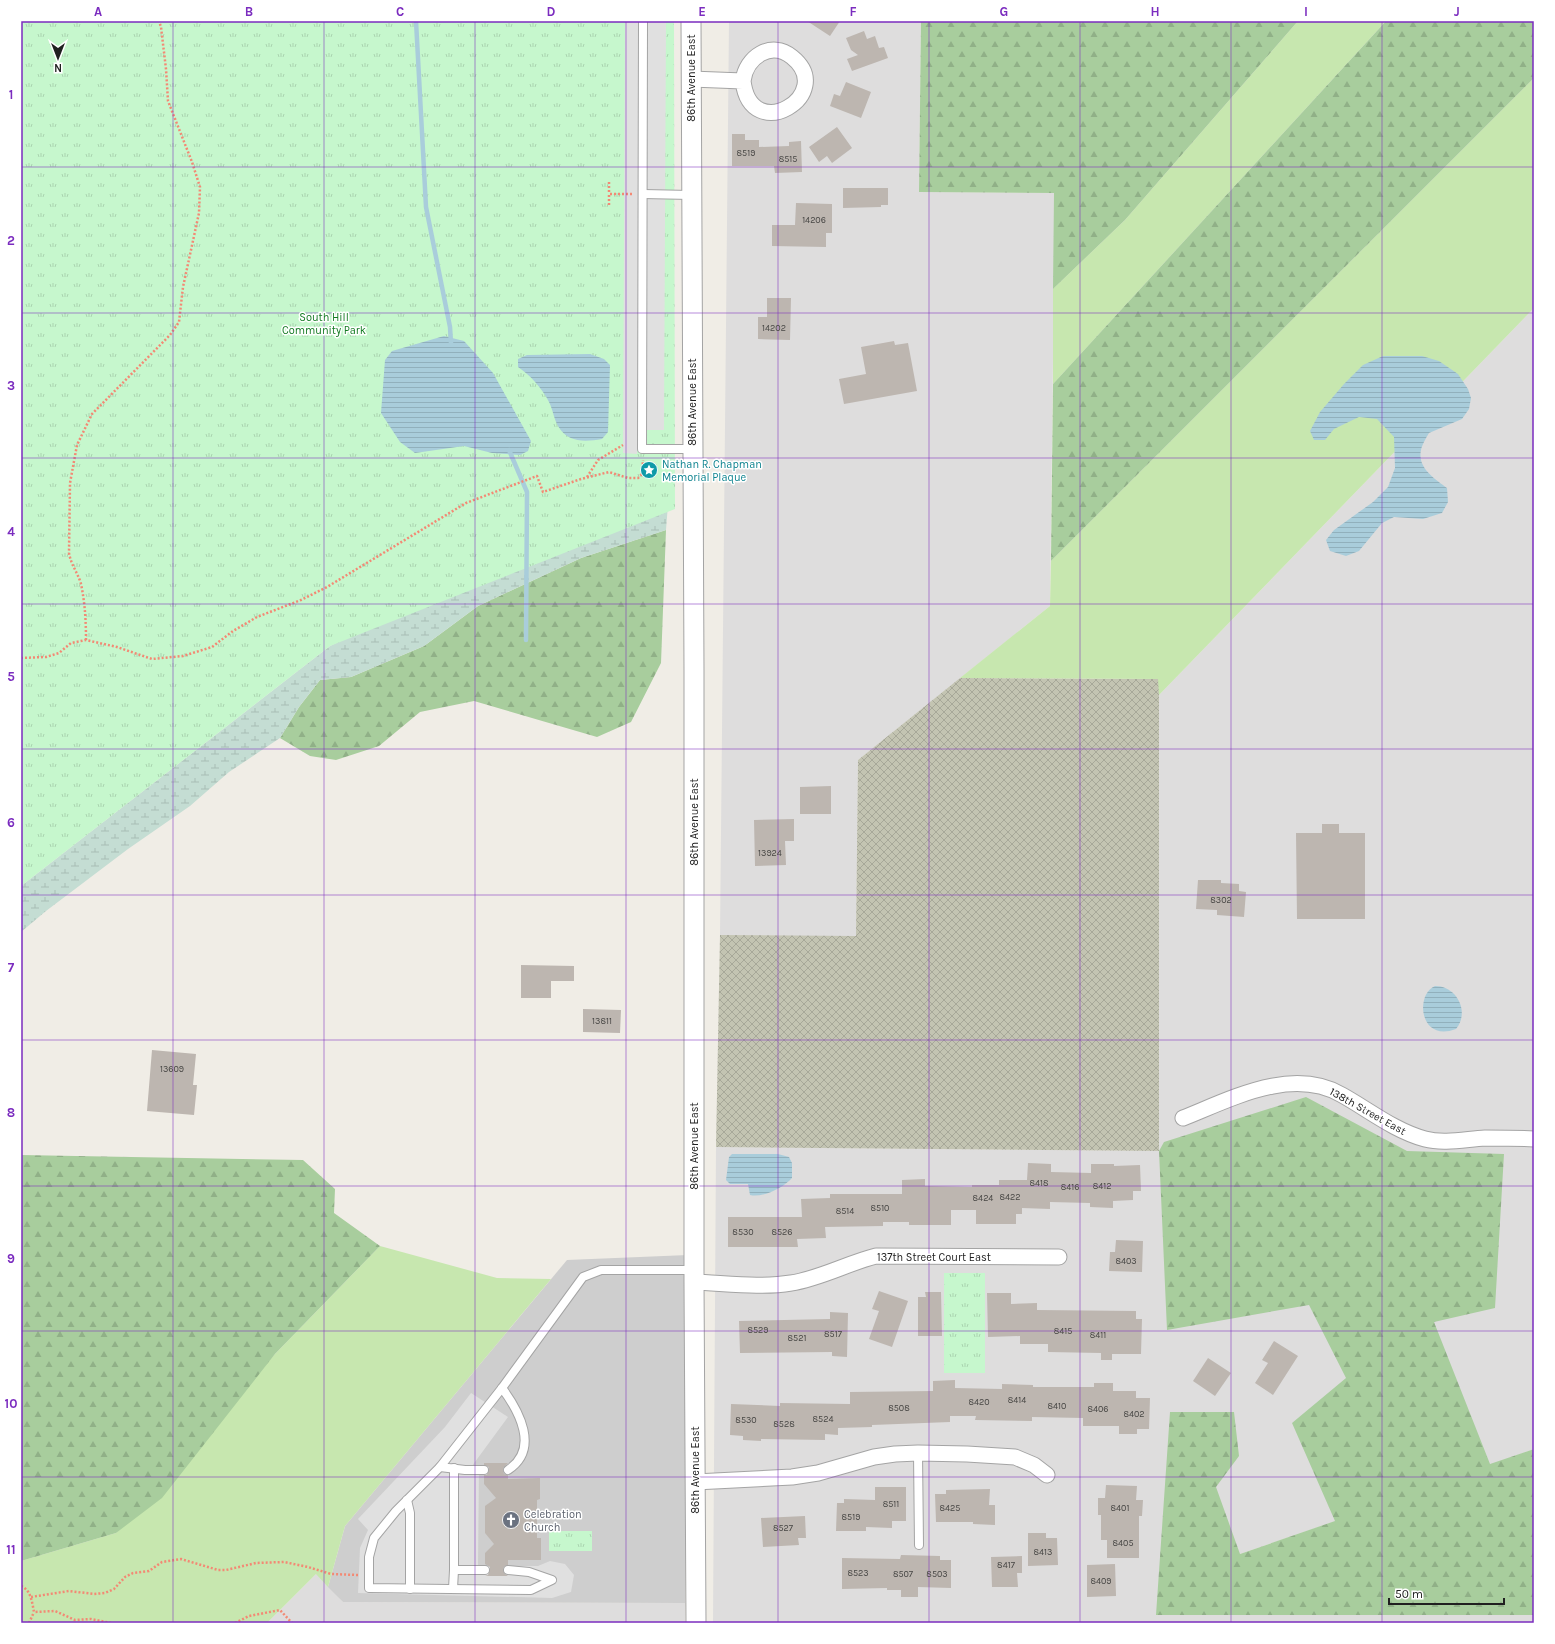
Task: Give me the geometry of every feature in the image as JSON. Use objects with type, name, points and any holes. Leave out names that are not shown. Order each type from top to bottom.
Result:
[{"type":"street","name":"86th Avenue East","points":[[691,21],[696,1623]]},
{"type":"street","points":[[774,51],[782,52],[796,60],[802,69],[804,81],[803,91],[795,104],[786,110],[775,112],[767,112],[753,104],[748,99],[744,90],[743,81],[746,67],[753,58],[765,52],[774,51]]},
{"type":"street","points":[[691,79],[743,81]]},
{"type":"street","name":"138th Street East","points":[[1183,1118],[1244,1093],[1273,1086],[1310,1083],[1330,1089],[1406,1132],[1427,1139],[1444,1141],[1487,1138],[1534,1138]]},
{"type":"street","name":"137th Street Court East","points":[[694,1276],[773,1285],[792,1283],[876,1256],[1059,1257]]},
{"type":"street","points":[[695,1482],[792,1477],[818,1473],[874,1457],[918,1453],[1015,1457],[1034,1465],[1047,1475]]},
{"type":"lane","points":[[643,21],[642,449],[693,449]]},
{"type":"lane","points":[[643,194],[691,195]]},
{"type":"lane","points":[[508,1570],[529,1572],[552,1580],[531,1590],[369,1588],[369,1557],[374,1538],[407,1500],[440,1467],[502,1388],[583,1277],[602,1270],[694,1276]]},
{"type":"lane","points":[[502,1388],[520,1415],[524,1436],[522,1457],[508,1470]]},
{"type":"lane","points":[[918,1453],[919,1545]]},
{"type":"lane","points":[[440,1467],[484,1470]]},
{"type":"lane","points":[[453,1589],[454,1468]]},
{"type":"lane","points":[[407,1500],[410,1513],[410,1589]]},
{"type":"lane","points":[[454,1570],[485,1570]]},
{"type":"path","points":[[86,640],[84,600],[80,582],[70,563],[68,552],[70,483],[77,445],[92,414],[170,335],[179,322],[183,287],[199,213],[200,187],[192,162],[168,101],[166,69],[161,26],[159,21]]},
{"type":"path","points":[[609,182],[609,205]]},
{"type":"path","points":[[609,194],[643,194]]},
{"type":"path","points":[[587,477],[598,460],[623,445]]},
{"type":"path","points":[[21,658],[46,657],[58,653],[71,643],[86,640],[117,647],[152,659],[183,656],[212,647],[233,630],[328,587],[466,503],[501,489],[537,476],[543,492],[587,477],[609,472],[628,478],[638,478],[642,474],[642,449]]},
{"type":"path","points":[[31,1596],[68,1591],[90,1594],[105,1593],[114,1589],[125,1577],[133,1573],[150,1571],[162,1562],[181,1559],[218,1570],[226,1570],[256,1563],[284,1562],[308,1566],[331,1574],[359,1575]]},
{"type":"path","points":[[21,1586],[25,1588],[31,1596],[34,1612],[29,1623]]},
{"type":"path","points":[[234,1623],[249,1616],[280,1610],[292,1623]]},
{"type":"path","points":[[34,1612],[54,1611],[75,1620],[91,1619],[111,1623]]},
{"type":"shaded area","points":[[625,21],[666,21],[664,430],[638,430],[637,454],[623,453]]},
{"type":"shaded area","points":[[729,21],[921,21],[919,192],[1055,193],[1050,606],[858,760],[856,937],[720,935]]},
{"type":"shaded area","points":[[1534,308],[1534,1449],[1336,1521],[1240,1554],[1157,1615],[1534,1615],[1534,1623],[713,1623],[716,1147],[1159,1151],[1159,695]]},
{"type":"shaded area","points":[[960,678],[1159,679],[1159,1151],[716,1147],[720,935],[856,936],[858,760]]},
{"type":"shaded area","points":[[688,1255],[685,1603],[343,1602],[328,1587],[345,1526],[567,1260]]},
{"type":"shaded area","points":[[471,1393],[508,1417],[472,1466],[479,1467],[478,1566],[538,1566],[550,1561],[565,1564],[574,1575],[571,1592],[552,1598],[358,1593],[360,1548],[368,1530],[358,1519],[445,1427]]},
{"type":"shaded area","points":[[317,1573],[343,1602],[685,1603],[685,1623],[267,1623]]},
{"type":"green space","name":"South Hill Community Park","points":[[21,21],[674,21],[675,509],[330,646],[21,886]]},
{"type":"green space","points":[[921,21],[1298,21],[1125,220],[1053,289],[1054,193],[919,192]]},
{"type":"green space","points":[[1298,21],[1386,21],[1053,384],[1053,289],[1125,220]]},
{"type":"green space","points":[[1386,21],[1534,21],[1534,78],[1051,561],[1053,384]]},
{"type":"green space","points":[[1534,78],[1534,308],[1159,695],[1158,679],[960,678],[1050,606],[1051,561]]},
{"type":"green space","points":[[670,479],[666,530],[581,558],[478,606],[424,646],[351,677],[320,680],[299,707],[280,738],[229,772],[190,806],[128,849],[46,911],[21,932],[21,886],[330,646]]},
{"type":"green space","points":[[666,530],[661,663],[631,722],[597,737],[474,701],[420,712],[379,746],[336,760],[310,756],[280,738],[299,707],[320,680],[351,677],[424,646],[478,606],[581,558]]},
{"type":"green space","points":[[1306,1097],[1407,1151],[1504,1154],[1495,1308],[1434,1322],[1490,1464],[1534,1449],[1534,1615],[1156,1615],[1170,1412],[1234,1412],[1239,1456],[1216,1487],[1240,1554],[1335,1521],[1292,1423],[1346,1378],[1309,1305],[1167,1330],[1159,1151],[1164,1142]]},
{"type":"green space","points":[[21,1155],[303,1160],[335,1189],[334,1213],[380,1246],[275,1354],[162,1498],[116,1533],[21,1561]]},
{"type":"green space","points":[[380,1246],[497,1278],[551,1279],[345,1526],[328,1587],[316,1574],[267,1623],[21,1623],[21,1561],[116,1533],[275,1354]]},
{"type":"green space","points":[[944,1273],[985,1273],[985,1373],[944,1373]]},
{"type":"green space","points":[[549,1531],[592,1531],[592,1551],[549,1551]]},
{"type":"water","points":[[444,336],[464,341],[493,373],[531,441],[528,451],[520,455],[492,453],[464,446],[415,453],[400,442],[381,413],[385,360],[392,351]]},
{"type":"water","points":[[590,354],[604,359],[610,365],[608,432],[602,439],[583,441],[567,436],[562,432],[543,392],[527,374],[518,367],[518,359],[527,355]]},
{"type":"water","points":[[1383,356],[1422,356],[1439,361],[1458,374],[1468,389],[1471,398],[1469,409],[1462,419],[1429,433],[1422,448],[1420,456],[1424,468],[1432,477],[1447,488],[1448,502],[1442,513],[1423,519],[1394,517],[1382,523],[1359,551],[1346,556],[1330,551],[1326,540],[1334,530],[1373,502],[1388,487],[1395,468],[1394,437],[1377,419],[1359,417],[1334,429],[1325,440],[1314,440],[1310,431],[1320,412],[1344,384],[1363,365]]},
{"type":"water","points":[[1435,986],[1450,990],[1459,1001],[1462,1015],[1456,1029],[1444,1032],[1434,1029],[1428,1024],[1424,1016],[1423,1007],[1425,998],[1429,991]]},
{"type":"water","points":[[732,1154],[778,1154],[789,1157],[792,1163],[792,1178],[788,1182],[767,1194],[755,1196],[750,1195],[748,1184],[730,1184],[726,1180],[729,1157]]},
{"type":"building","points":[[807,21],[840,21],[830,36]]},
{"type":"building","points":[[864,31],[867,39],[875,36],[879,48],[884,47],[888,58],[852,71],[847,59],[858,55],[851,50],[846,38]]},
{"type":"building","points":[[846,82],[871,92],[861,118],[830,106],[834,94],[840,96]]},
{"type":"building","points":[[837,127],[852,148],[832,163],[827,156],[819,162],[809,147]]},
{"type":"building","points":[[732,134],[745,134],[745,140],[759,140],[759,147],[789,146],[789,142],[801,141],[802,172],[775,173],[774,166],[732,166]]},
{"type":"building","points":[[843,188],[888,188],[888,205],[881,205],[881,207],[843,208]]},
{"type":"building","points":[[796,203],[832,204],[832,233],[826,233],[826,247],[772,246],[772,225],[795,225]]},
{"type":"building","points":[[767,298],[791,298],[790,340],[758,339],[758,317],[767,317]]},
{"type":"building","points":[[894,341],[895,345],[908,343],[917,391],[844,404],[839,379],[866,374],[861,347]]},
{"type":"building","points":[[831,786],[831,814],[800,814],[800,787]]},
{"type":"building","points":[[794,819],[794,841],[785,841],[786,865],[755,866],[754,820]]},
{"type":"building","points":[[1322,824],[1339,824],[1339,833],[1365,833],[1365,919],[1297,919],[1296,833],[1322,833]]},
{"type":"building","points":[[1198,880],[1221,880],[1221,883],[1239,884],[1239,891],[1246,892],[1244,917],[1217,915],[1217,910],[1196,909]]},
{"type":"building","points":[[521,965],[574,966],[574,981],[551,981],[551,998],[521,998]]},
{"type":"building","points":[[583,1009],[621,1010],[620,1033],[583,1032]]},
{"type":"building","points":[[152,1050],[196,1054],[193,1085],[197,1085],[194,1115],[147,1111]]},
{"type":"building","points":[[1028,1163],[1051,1164],[1051,1172],[1091,1173],[1091,1164],[1114,1164],[1114,1166],[1140,1165],[1141,1191],[1133,1191],[1133,1200],[1113,1201],[1113,1208],[1090,1207],[1090,1203],[1050,1202],[1050,1209],[1022,1208],[1022,1214],[1016,1214],[1016,1224],[976,1224],[976,1210],[951,1210],[951,1225],[909,1225],[909,1222],[883,1222],[883,1226],[825,1227],[826,1238],[797,1239],[798,1247],[728,1247],[728,1217],[802,1217],[801,1199],[830,1198],[830,1194],[902,1194],[902,1180],[925,1179],[925,1186],[972,1187],[972,1185],[999,1185],[999,1180],[1027,1180]]},
{"type":"building","points":[[1116,1240],[1143,1241],[1142,1272],[1109,1271],[1110,1252],[1115,1252]]},
{"type":"building","points":[[879,1291],[908,1301],[892,1347],[869,1339],[879,1311],[872,1309]]},
{"type":"building","points":[[925,1292],[941,1292],[942,1336],[918,1336],[918,1297],[926,1297]]},
{"type":"building","points":[[987,1293],[1011,1293],[1011,1304],[1037,1303],[1037,1310],[1136,1311],[1136,1319],[1142,1319],[1141,1354],[1112,1354],[1112,1360],[1101,1360],[1101,1353],[1048,1352],[1048,1344],[1020,1344],[1020,1336],[988,1337]]},
{"type":"building","points":[[830,1312],[848,1313],[847,1357],[832,1356],[832,1352],[740,1353],[739,1321],[830,1319]]},
{"type":"building","points":[[1274,1341],[1298,1356],[1273,1395],[1255,1383],[1268,1363],[1262,1360]]},
{"type":"building","points":[[1208,1358],[1231,1373],[1215,1396],[1193,1381]]},
{"type":"building","points":[[955,1380],[955,1388],[1002,1389],[1002,1384],[1033,1385],[1033,1387],[1094,1387],[1094,1383],[1113,1383],[1113,1391],[1136,1391],[1136,1398],[1150,1398],[1149,1429],[1137,1429],[1137,1434],[1119,1434],[1119,1426],[1083,1426],[1083,1418],[1032,1417],[1032,1421],[975,1420],[976,1416],[950,1416],[950,1422],[838,1428],[838,1435],[825,1434],[825,1440],[761,1439],[761,1441],[743,1440],[743,1436],[730,1435],[731,1404],[780,1406],[780,1403],[850,1404],[850,1392],[933,1391],[933,1381]]},
{"type":"building","name":"Celebration Church","points":[[484,1463],[508,1463],[503,1468],[503,1471],[504,1474],[508,1475],[508,1479],[540,1478],[540,1499],[537,1500],[537,1538],[541,1538],[541,1560],[508,1560],[508,1565],[504,1567],[503,1570],[508,1576],[485,1576],[488,1575],[490,1567],[485,1564],[485,1553],[494,1544],[485,1533],[485,1506],[496,1498],[484,1484],[484,1475],[487,1475],[489,1467],[484,1465]]},
{"type":"building","points":[[1106,1485],[1137,1486],[1136,1500],[1143,1500],[1142,1516],[1139,1516],[1139,1558],[1107,1558],[1107,1540],[1101,1540],[1101,1515],[1098,1515],[1098,1498],[1105,1498]]},
{"type":"building","points":[[875,1487],[906,1487],[906,1521],[892,1521],[892,1528],[866,1527],[866,1531],[836,1531],[837,1503],[844,1503],[844,1499],[875,1500]]},
{"type":"building","points":[[990,1489],[989,1505],[995,1505],[995,1525],[973,1524],[973,1522],[936,1522],[935,1494],[946,1494],[946,1490]]},
{"type":"building","points":[[805,1516],[806,1538],[798,1538],[799,1545],[763,1547],[761,1518]]},
{"type":"building","points":[[1028,1533],[1046,1533],[1046,1538],[1057,1538],[1058,1565],[1028,1566]]},
{"type":"building","points":[[901,1555],[940,1556],[940,1560],[951,1560],[951,1588],[918,1587],[918,1597],[901,1597],[901,1590],[887,1590],[887,1588],[842,1589],[842,1558],[900,1559]]},
{"type":"building","points":[[1022,1556],[1022,1573],[1017,1573],[1018,1587],[992,1587],[991,1557]]},
{"type":"building","points":[[1115,1564],[1116,1596],[1087,1597],[1087,1565]]},
{"type":"waterway","points":[[416,21],[426,207],[450,327],[451,343]]},
{"type":"waterway","points":[[509,450],[527,492],[526,640]]},
{"type":"place","name":"Nathan R. Chapman Memorial Plaque","points":[[649,470]]},
{"type":"place","name":"Celebration Church","points":[[511,1520]]}]
